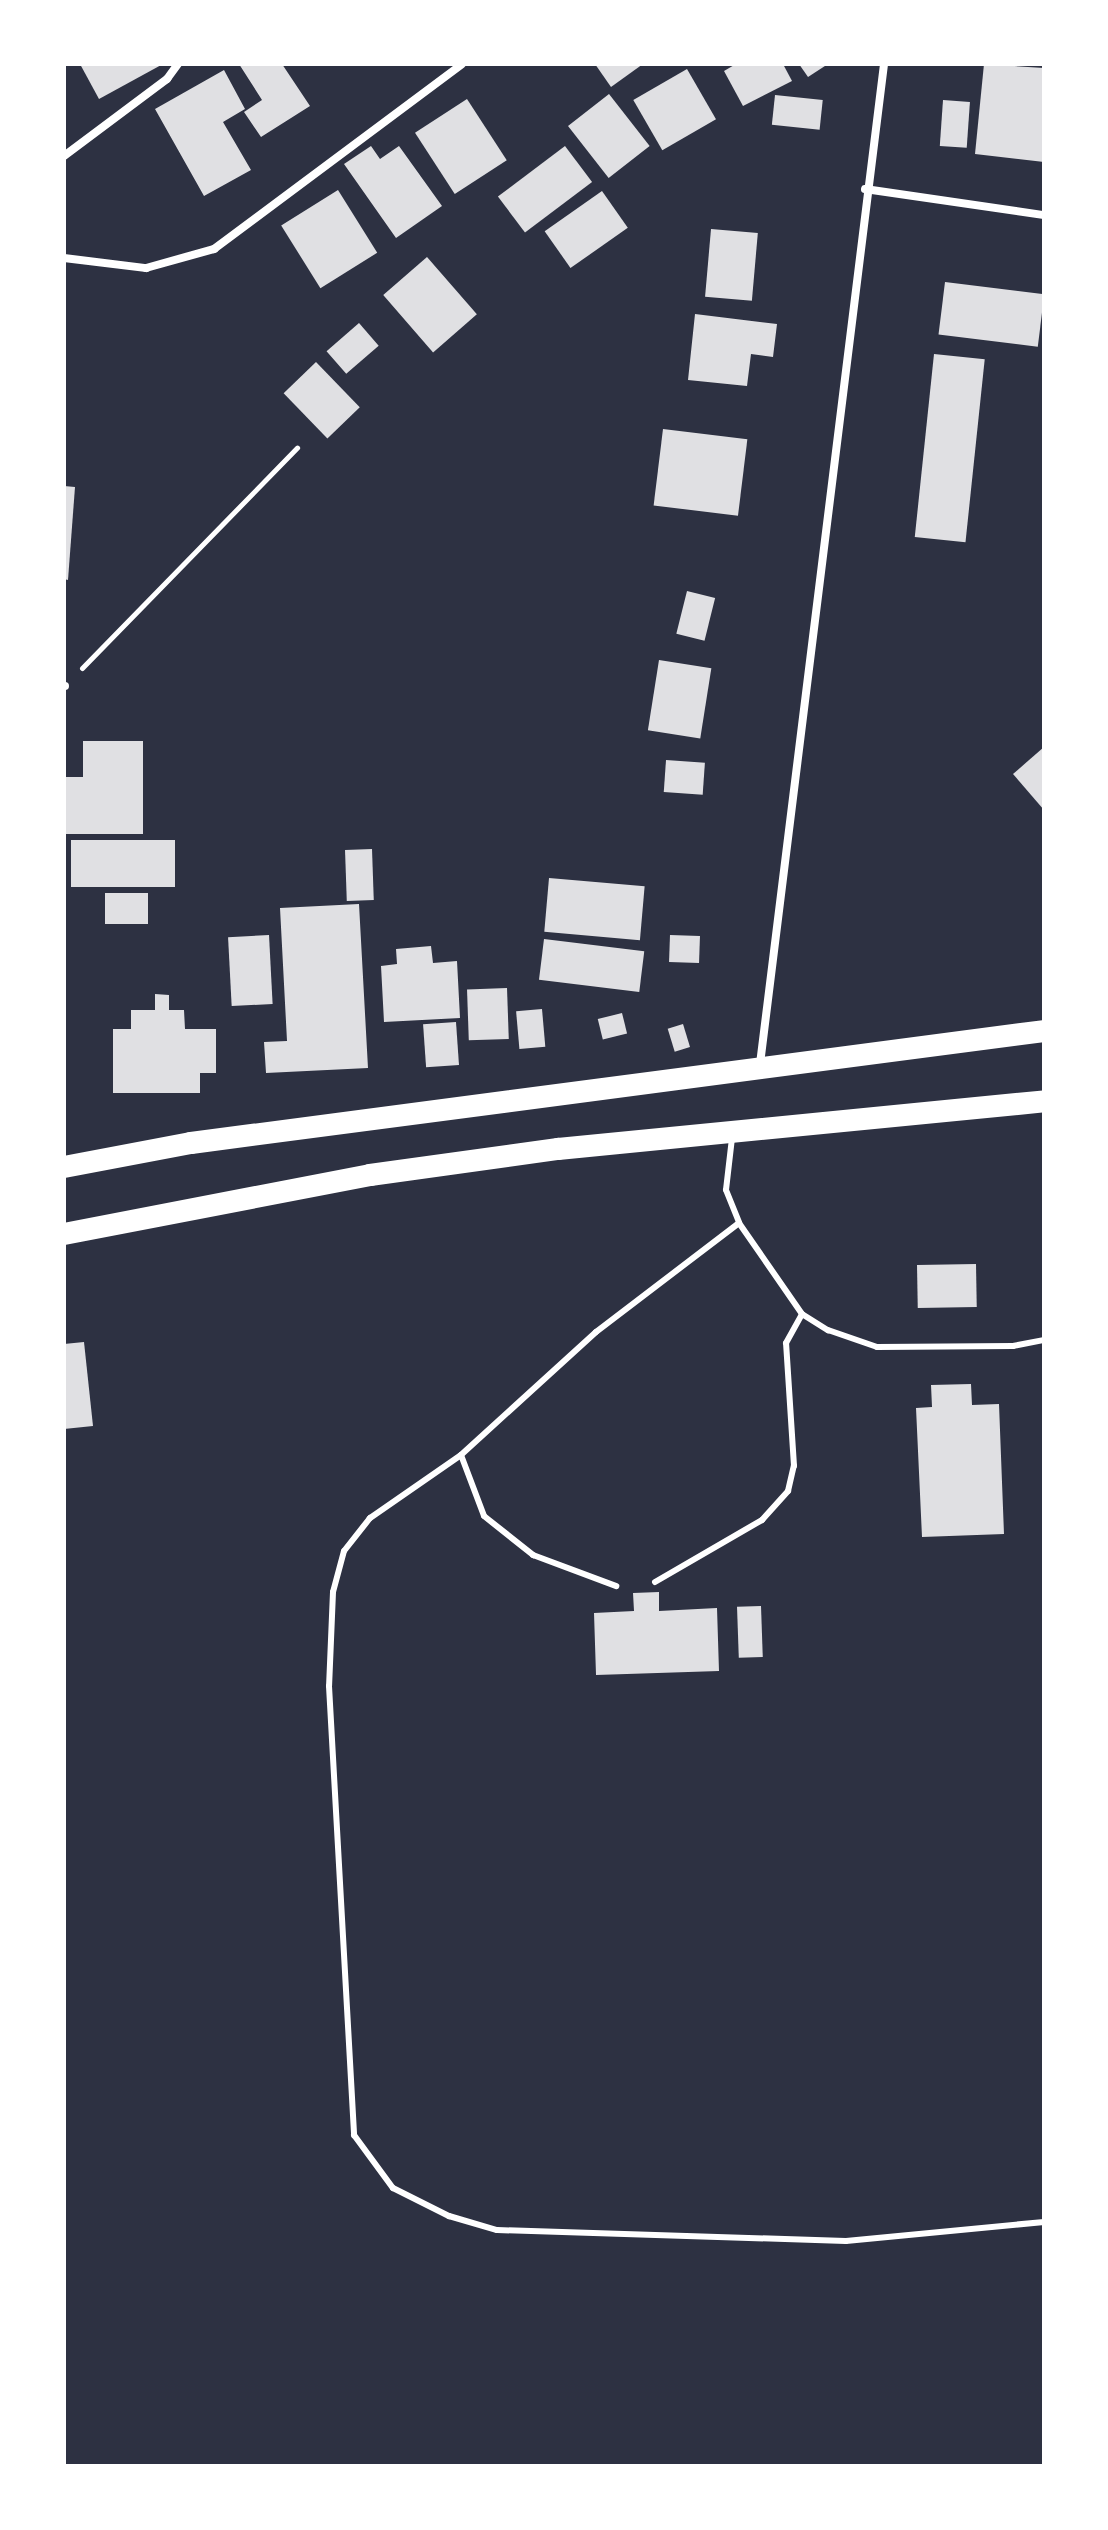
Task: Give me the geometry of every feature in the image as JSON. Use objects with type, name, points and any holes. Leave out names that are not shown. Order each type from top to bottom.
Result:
[{"type":"highway","points":[[64,1167],[191,1143],[760,1065],[1044,1031]]},
{"type":"highway","points":[[64,1234],[370,1175],[733,1132],[1044,1101]]},
{"type":"street","points":[[64,156],[167,79],[178,64]]},
{"type":"street","points":[[64,258],[146,268],[214,249],[462,64]]},
{"type":"street","points":[[760,1065],[865,189],[884,64]]},
{"type":"street","points":[[865,189],[1044,215]]},
{"type":"lane","points":[[733,1132],[726,1190],[739,1223],[802,1314],[828,1330],[877,1347],[1013,1346],[1044,1340]]},
{"type":"lane","points":[[739,1223],[596,1332],[461,1455],[370,1518],[344,1551],[333,1592],[329,1686],[354,2135],[393,2188],[449,2216],[497,2230],[846,2241],[1044,2222]]},
{"type":"lane","points":[[655,1582],[696,1564],[762,1520],[788,1491],[794,1466],[786,1343],[802,1314]]},
{"type":"lane","points":[[461,1455],[484,1516],[533,1555],[616,1586]]},
{"type":"path","points":[[64,686],[297,448]]},
{"type":"building","points":[[80,64],[163,64],[99,99]]},
{"type":"building","points":[[239,64],[282,64],[310,106],[261,137],[244,112],[262,100]]},
{"type":"building","points":[[595,64],[643,64],[611,87]]},
{"type":"building","points":[[736,64],[783,64],[792,81],[743,106],[724,71]]},
{"type":"building","points":[[799,64],[828,64],[808,77]]},
{"type":"building","points":[[984,64],[1044,68],[1044,162],[975,154]]},
{"type":"building","points":[[687,69],[716,119],[662,150],[633,100]]},
{"type":"building","points":[[224,70],[245,109],[223,122],[251,170],[204,196],[155,109]]},
{"type":"building","points":[[609,94],[650,146],[609,178],[568,126]]},
{"type":"building","points":[[775,95],[823,100],[820,130],[772,125]]},
{"type":"building","points":[[467,99],[507,160],[455,194],[415,133]]},
{"type":"building","points":[[943,100],[970,102],[967,148],[940,146]]},
{"type":"building","points":[[371,146],[380,159],[399,146],[442,206],[396,238],[344,164]]},
{"type":"building","points":[[565,146],[592,182],[525,232],[498,197]]},
{"type":"building","points":[[338,190],[377,253],[320,288],[281,226]]},
{"type":"building","points":[[602,191],[628,228],[570,268],[545,231]]},
{"type":"building","points":[[711,229],[758,233],[752,301],[705,297]]},
{"type":"building","points":[[427,257],[477,314],[433,352],[383,295]]},
{"type":"building","points":[[945,282],[1044,294],[1038,347],[939,335]]},
{"type":"building","points":[[695,314],[777,324],[773,357],[751,354],[747,386],[688,380]]},
{"type":"building","points":[[359,323],[379,346],[346,374],[327,351]]},
{"type":"building","points":[[934,354],[985,359],[965,542],[915,537]]},
{"type":"building","points":[[316,362],[360,407],[327,439],[284,393]]},
{"type":"building","points":[[663,429],[747,439],[738,516],[654,505]]},
{"type":"building","points":[[64,486],[75,487],[68,580],[64,579]]},
{"type":"building","points":[[687,591],[715,598],[704,641],[676,634]]},
{"type":"building","points":[[659,660],[711,668],[700,738],[648,730]]},
{"type":"building","points":[[83,741],[143,741],[143,834],[64,834],[64,777],[83,777]]},
{"type":"building","points":[[1044,747],[1044,810],[1013,774]]},
{"type":"building","points":[[666,760],[705,763],[703,795],[664,792]]},
{"type":"building","points":[[71,840],[175,840],[175,887],[71,887]]},
{"type":"building","points":[[372,849],[374,900],[347,901],[345,850]]},
{"type":"building","points":[[549,878],[645,886],[640,940],[544,932]]},
{"type":"building","points":[[105,893],[148,893],[148,924],[105,924]]},
{"type":"building","points":[[359,904],[368,1068],[266,1073],[264,1042],[287,1041],[280,908]]},
{"type":"building","points":[[269,935],[273,1004],[232,1006],[228,937]]},
{"type":"building","points":[[670,935],[700,936],[699,963],[669,962]]},
{"type":"building","points":[[544,939],[644,951],[639,992],[539,980]]},
{"type":"building","points":[[431,946],[433,963],[457,961],[460,1018],[384,1022],[381,966],[397,964],[396,949]]},
{"type":"building","points":[[507,988],[509,1039],[469,1040],[467,989]]},
{"type":"building","points":[[155,994],[169,995],[169,1010],[184,1010],[185,1029],[216,1029],[216,1073],[200,1073],[200,1093],[113,1093],[113,1029],[131,1029],[131,1010],[155,1010]]},
{"type":"building","points":[[542,1009],[545,1047],[519,1049],[516,1011]]},
{"type":"building","points":[[622,1013],[627,1033],[603,1039],[598,1019]]},
{"type":"building","points":[[456,1022],[459,1065],[426,1067],[423,1024]]},
{"type":"building","points":[[683,1024],[690,1047],[675,1052],[668,1029]]},
{"type":"building","points":[[976,1264],[977,1307],[918,1308],[917,1265]]},
{"type":"building","points":[[84,1342],[93,1426],[64,1429],[64,1344]]},
{"type":"building","points":[[971,1384],[972,1405],[999,1404],[1004,1534],[922,1537],[916,1408],[932,1407],[931,1385]]},
{"type":"building","points":[[659,1592],[659,1611],[717,1608],[719,1671],[596,1675],[594,1613],[634,1611],[633,1593]]},
{"type":"building","points":[[761,1606],[763,1657],[739,1658],[737,1607]]}]
